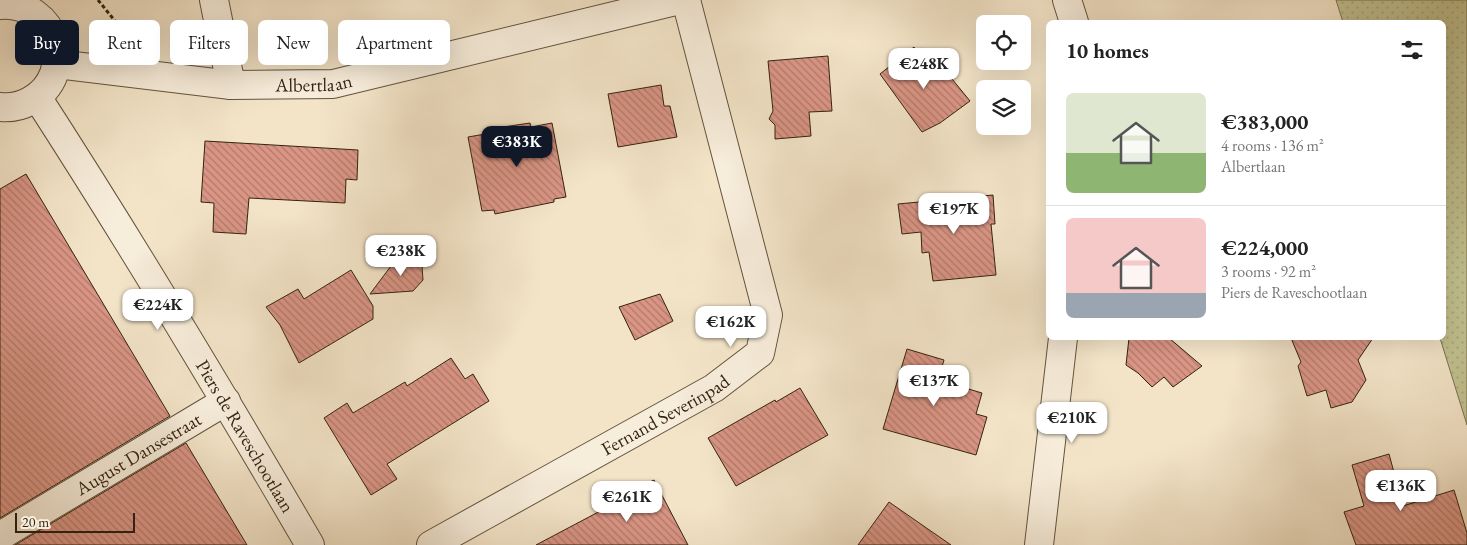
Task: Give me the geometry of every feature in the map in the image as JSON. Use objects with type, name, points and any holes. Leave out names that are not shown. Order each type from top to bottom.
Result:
[{"type":"street","points":[[214,0],[231,85]]},
{"type":"street","name":"Albertlaan","points":[[65,65],[231,85],[333,84],[680,0]]},
{"type":"street","name":"Fernand Severinpad","points":[[431,545],[714,388],[760,353],[768,316],[686,0]]},
{"type":"street","points":[[1067,0],[1073,20]]},
{"type":"street","points":[[15,4],[36,14],[42,20]]},
{"type":"street","points":[[0,107],[6,108],[23,105],[37,97],[50,83],[57,65]]},
{"type":"street","name":"Piers de Raveschootlaan","points":[[37,97],[226,401],[310,545]]},
{"type":"street","points":[[1039,545],[1063,340]]},
{"type":"street","name":"August Dansestraat","points":[[0,536],[226,401]]},
{"type":"green space","points":[[1336,0],[1467,0],[1467,425],[1441,340],[1446,340],[1446,20],[1342,20]]},
{"type":"building","points":[[914,47],[917,52],[922,48],[941,80],[948,74],[970,101],[940,123],[922,132],[880,74]]},
{"type":"building","points":[[828,56],[832,111],[809,112],[811,136],[775,139],[775,125],[769,119],[773,111],[768,61]]},
{"type":"building","points":[[661,85],[664,106],[670,106],[677,137],[618,147],[608,94]]},
{"type":"building","points":[[530,123],[531,127],[552,123],[566,197],[554,199],[554,202],[495,214],[494,210],[482,211],[468,137],[491,133],[490,129]]},
{"type":"building","points":[[205,141],[358,150],[357,180],[346,179],[345,203],[249,198],[246,234],[213,232],[214,203],[201,202]]},
{"type":"building","points":[[26,174],[170,416],[0,518],[0,189]]},
{"type":"building","points":[[993,195],[995,224],[991,224],[996,275],[933,281],[929,252],[922,253],[921,232],[902,234],[898,204]]},
{"type":"building","points":[[412,256],[422,266],[423,280],[413,291],[370,294],[397,258]]},
{"type":"building","points":[[351,270],[373,306],[373,319],[299,363],[280,325],[266,307],[298,289],[304,299]]},
{"type":"building","points":[[660,294],[673,321],[635,340],[619,307]]},
{"type":"building","points":[[1129,340],[1171,340],[1202,366],[1173,387],[1164,377],[1152,387],[1138,373],[1126,365]]},
{"type":"building","points":[[1292,340],[1372,340],[1358,360],[1366,380],[1352,402],[1331,408],[1326,390],[1307,396],[1298,366],[1301,362]]},
{"type":"building","points":[[907,349],[944,360],[938,380],[982,393],[976,414],[987,417],[976,455],[883,429]]},
{"type":"building","points":[[451,358],[465,379],[473,374],[489,401],[387,464],[397,479],[371,495],[324,418],[347,403],[353,413],[405,382],[407,386]]},
{"type":"building","points":[[800,388],[828,435],[736,486],[708,438]]},
{"type":"building","points":[[186,443],[247,545],[15,545]]},
{"type":"building","points":[[1389,454],[1403,506],[1454,490],[1467,533],[1467,545],[1356,545],[1344,512],[1364,506],[1352,465]]},
{"type":"building","points":[[654,480],[688,545],[536,545],[623,499],[621,496]]},
{"type":"building","points":[[889,502],[951,545],[858,545]]}]
